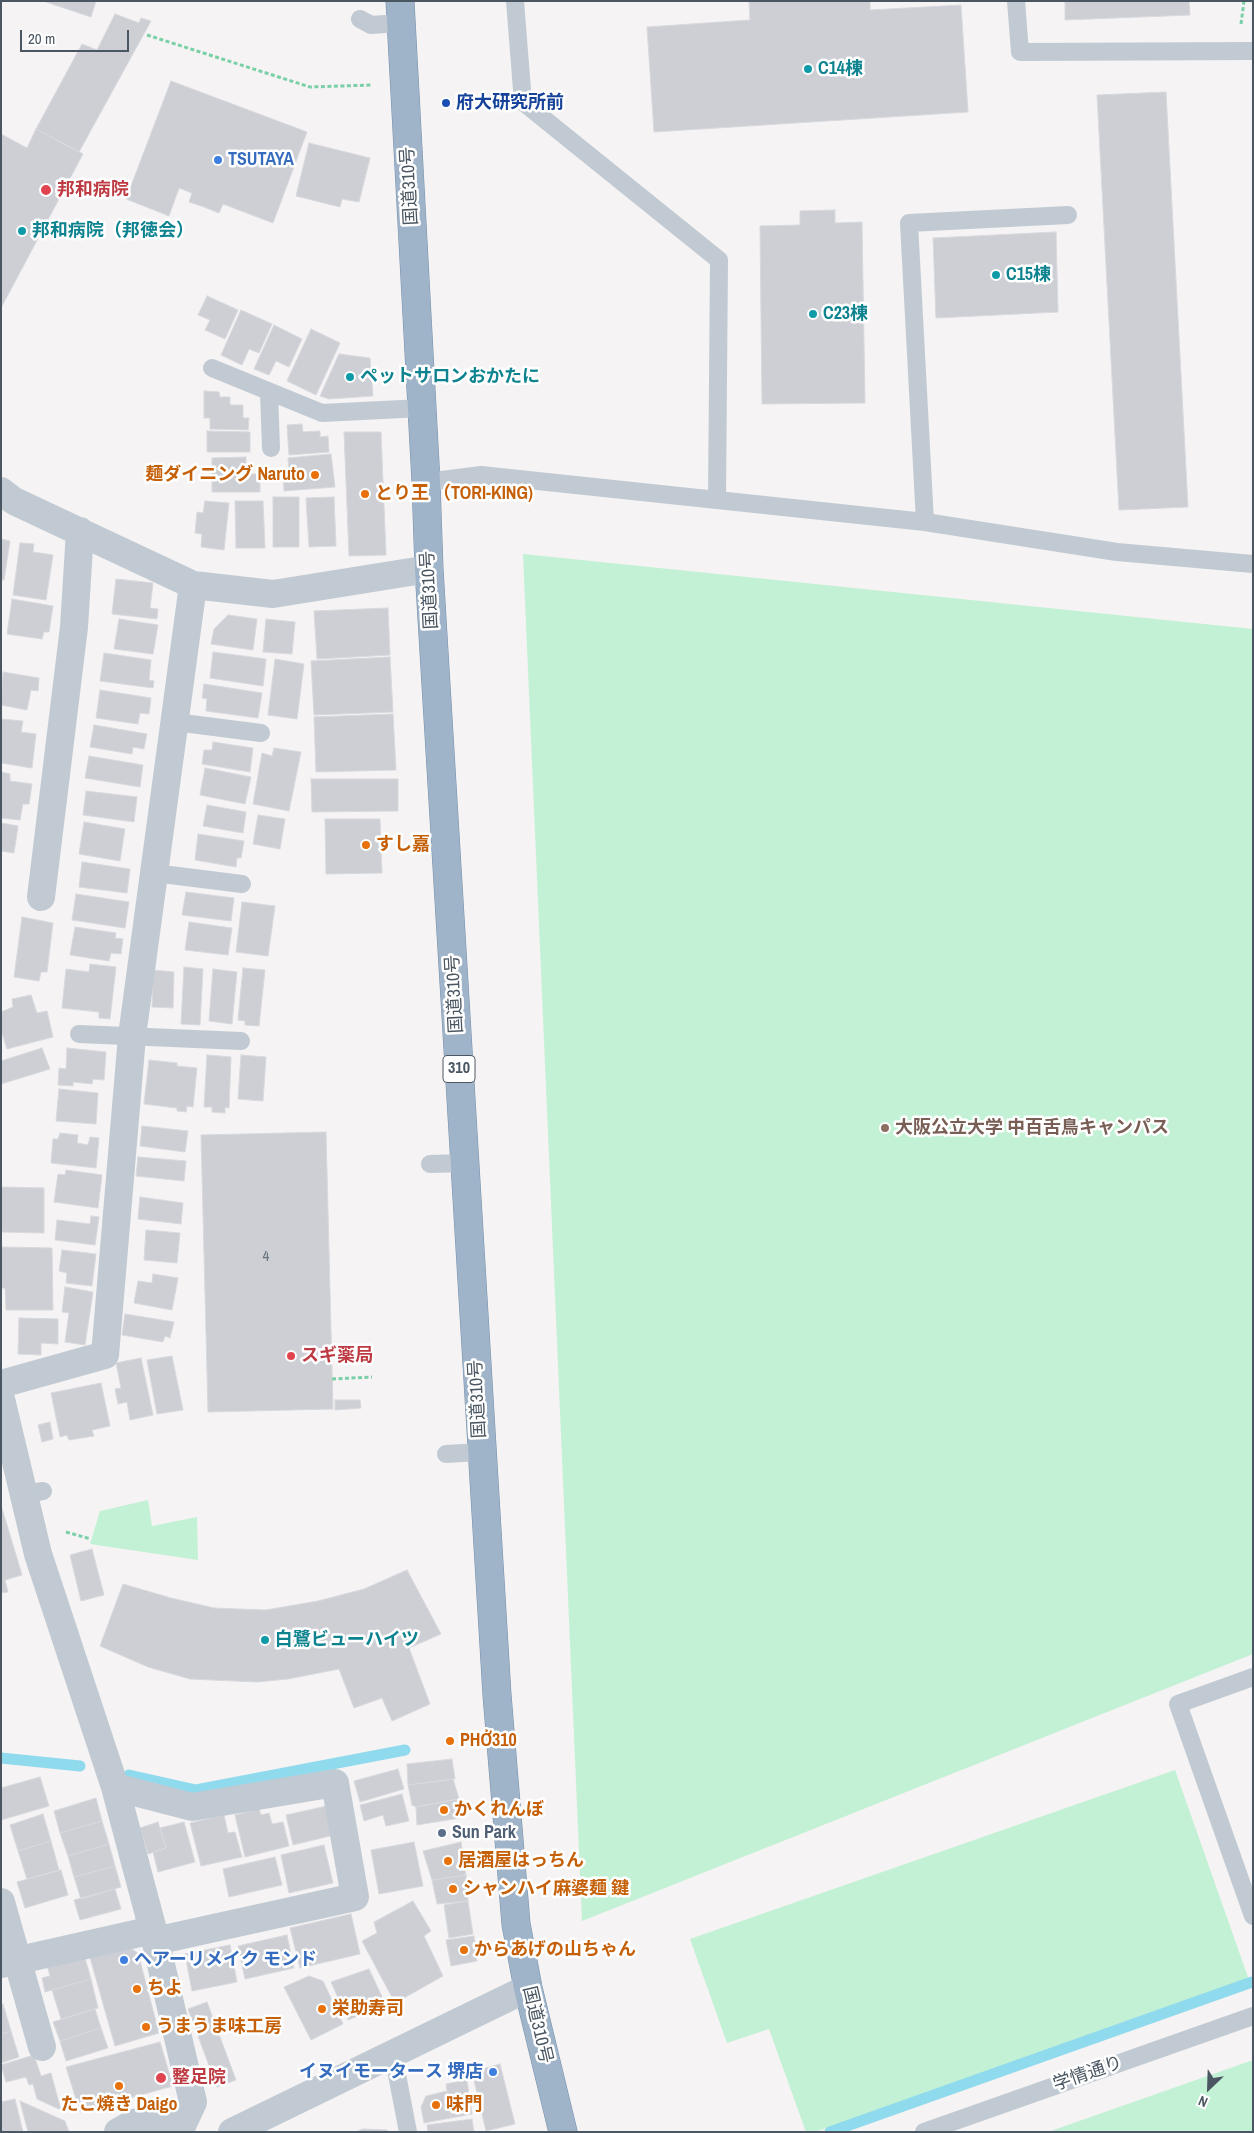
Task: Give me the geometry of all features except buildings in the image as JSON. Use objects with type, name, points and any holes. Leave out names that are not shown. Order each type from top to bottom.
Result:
[{"type":"highway","name":"国道310号","points":[[400,12],[426,482],[429,569],[497,1695],[516,1924],[528,1988],[563,2132]]},
{"type":"street","points":[[1,491],[14,501],[193,585],[274,594],[429,569]]},
{"type":"street","points":[[41,896],[74,626],[80,531]]},
{"type":"street","points":[[1,1384],[105,1355],[132,1036],[193,585]]},
{"type":"street","points":[[1,1399],[33,1492],[38,1554],[115,1787],[154,1936],[193,2102],[180,2131],[165,2123],[150,2121],[134,2123],[118,2132]]},
{"type":"street","points":[[9,1962],[355,1897],[335,1783],[192,1807],[115,1787]]},
{"type":"street","points":[[1,1902],[9,1962],[42,2047]]},
{"type":"street","points":[[232,2132],[528,1988]]},
{"type":"lane","points":[[515,1],[523,102],[719,260],[717,500]]},
{"type":"lane","points":[[1016,1],[1020,52],[1253,52]]},
{"type":"lane","points":[[360,19],[371,25],[400,12]]},
{"type":"lane","points":[[925,522],[909,223],[1068,214]]},
{"type":"lane","points":[[212,368],[322,414],[422,408]]},
{"type":"lane","points":[[269,392],[271,448]]},
{"type":"lane","points":[[426,482],[481,475],[925,522],[1117,552],[1253,564]]},
{"type":"lane","points":[[175,722],[261,733]]},
{"type":"lane","points":[[154,873],[242,884]]},
{"type":"lane","points":[[79,1034],[241,1041]]},
{"type":"lane","points":[[430,1164],[465,1163]]},
{"type":"lane","points":[[446,1454],[481,1452]]},
{"type":"lane","points":[[1253,1677],[1178,1704],[1253,1916]]},
{"type":"lane","name":"学情通り","points":[[924,2132],[1253,2016]]},
{"type":"lane","points":[[393,2054],[408,2132]]},
{"type":"path","points":[[147,35],[310,87],[375,84]]},
{"type":"path","points":[[332,1379],[372,1378]]},
{"type":"green space","points":[[523,554],[1253,629],[1253,1654],[582,1921]]},
{"type":"green space","points":[[148,1500],[152,1526],[197,1517],[198,1560],[90,1544],[100,1511]]},
{"type":"green space","points":[[1175,1770],[1249,1980],[815,2132],[806,2132],[769,2029],[727,2043],[690,1939]]},
{"type":"green space","points":[[1253,2060],[1253,2132],[1048,2132]]},
{"type":"waterway","points":[[129,1775],[196,1790],[405,1750]]},
{"type":"waterway","points":[[1,1758],[80,1766]]},
{"type":"waterway","points":[[830,2132],[1252,1982]]},
{"type":"place","name":"C14棟","points":[[808,69]]},
{"type":"place","name":"府大研究所前","points":[[446,103]]},
{"type":"place","name":"TSUTAYA","points":[[218,160]]},
{"type":"place","name":"邦和病院","points":[[46,190]]},
{"type":"place","name":"邦和病院（邦徳会）","points":[[22,231]]},
{"type":"place","name":"C15棟","points":[[996,275]]},
{"type":"place","name":"C23棟","points":[[813,314]]},
{"type":"place","name":"ペットサロンおかたに","points":[[350,377]]},
{"type":"place","name":"麺ダイニング Naruto","points":[[315,475]]},
{"type":"place","name":"とり王 （TORI-KING)","points":[[365,494]]},
{"type":"place","name":"すし嘉","points":[[366,845]]},
{"type":"place","name":"大阪公立大学 中百舌鳥キャンパス","points":[[885,1128]]},
{"type":"place","name":"スギ薬局","points":[[291,1356]]},
{"type":"place","name":"白鷺ビューハイツ","points":[[265,1640]]},
{"type":"place","name":"PHỞ310","points":[[450,1741]]},
{"type":"place","name":"かくれんぼ","points":[[444,1810]]},
{"type":"place","name":"Sun Park","points":[[442,1833]]},
{"type":"place","name":"居酒屋はっちん","points":[[448,1861]]},
{"type":"place","name":"シャンハイ麻婆麺 鍵","points":[[453,1889]]},
{"type":"place","name":"からあげの山ちゃん","points":[[464,1950]]},
{"type":"place","name":"ヘアーリメイク モンド","points":[[124,1960]]},
{"type":"place","name":"ちよ","points":[[137,1989]]},
{"type":"place","name":"栄助寿司","points":[[322,2009]]},
{"type":"place","name":"うまうま味工房","points":[[146,2027]]},
{"type":"place","name":"イヌイモータース 堺店","points":[[493,2072]]},
{"type":"place","name":"整足院","points":[[161,2078]]},
{"type":"place","name":"たこ焼き Daigo","points":[[119,2086]]},
{"type":"place","name":"味門","points":[[436,2105]]}]
